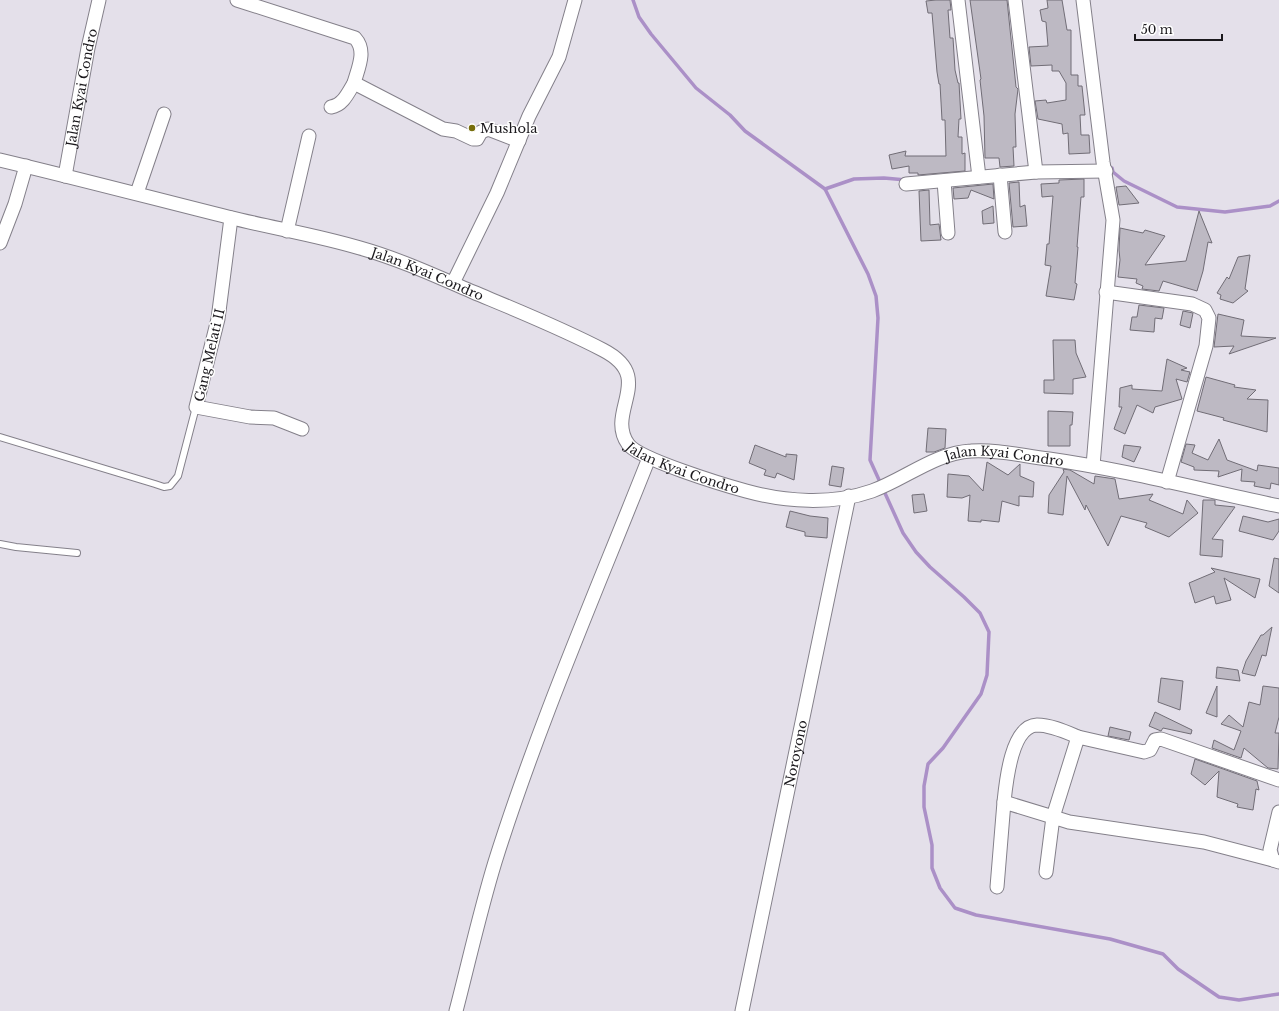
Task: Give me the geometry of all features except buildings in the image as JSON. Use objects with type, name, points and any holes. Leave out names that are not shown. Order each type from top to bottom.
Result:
[{"type":"street","name":"Jalan Kyai Condro","points":[[66,176],[88,48],[99,0]]},
{"type":"street","points":[[236,0],[355,38],[361,46],[361,53],[354,83],[341,103],[331,107]]},
{"type":"street","points":[[453,283],[497,193],[529,116],[559,57],[575,0]]},
{"type":"street","points":[[958,0],[979,174]]},
{"type":"street","points":[[1015,0],[1036,167]]},
{"type":"street","points":[[1083,0],[1113,220],[1093,466]]},
{"type":"street","points":[[354,83],[443,129],[456,131],[473,139],[477,139],[481,132],[488,129],[519,141]]},
{"type":"street","points":[[137,194],[164,114]]},
{"type":"street","points":[[287,231],[309,136]]},
{"type":"street","name":"Jalan Kyai Condro","points":[[0,160],[231,218],[358,247],[425,271],[561,329],[611,354],[622,362],[628,377],[627,396],[623,418],[624,436],[629,446],[649,458],[746,491],[772,497],[804,501],[849,496],[872,491],[931,462],[968,451],[1013,454],[1093,466],[1279,506]]},
{"type":"street","points":[[0,243],[15,204],[26,166]]},
{"type":"street","points":[[906,184],[979,174],[1000,175],[1036,167],[1105,168]]},
{"type":"street","points":[[1000,175],[1005,232]]},
{"type":"street","points":[[944,180],[948,233]]},
{"type":"street","name":"Gang Melati II","points":[[231,218],[218,320],[196,407],[250,417],[274,418],[302,429]]},
{"type":"street","points":[[1106,292],[1192,304],[1205,310],[1209,318],[1206,346],[1167,482]]},
{"type":"street","points":[[456,1011],[480,914],[513,811],[553,698],[649,458]]},
{"type":"street","name":"Noroyono","points":[[742,1011],[849,496]]},
{"type":"street","points":[[997,887],[1004,802],[1010,760],[1022,734],[1031,726],[1042,725],[1078,737],[1144,752],[1150,750],[1155,740],[1161,739],[1279,780]]},
{"type":"street","points":[[1046,872],[1053,817],[1078,737]]},
{"type":"street","points":[[1004,802],[1069,822],[1159,834],[1210,843],[1276,861]]},
{"type":"street","points":[[1276,861],[1270,850],[1279,812]]},
{"type":"lane","points":[[0,437],[164,487],[170,486],[178,476],[196,407]]},
{"type":"lane","points":[[0,544],[77,553]]},
{"type":"waterway","points":[[633,0],[639,17],[651,34],[696,88],[730,115],[745,131],[825,189],[868,274],[876,296],[878,318],[870,460],[903,533],[916,552],[980,613],[989,632],[987,675],[981,694],[943,748],[928,764],[924,786],[924,807],[932,845],[932,868],[940,888],[955,908],[976,915],[1110,939],[1163,954],[1178,969],[1219,997],[1239,1000],[1279,994]]},
{"type":"waterway","points":[[1107,168],[1112,168],[1113,172],[1124,181],[1177,207],[1225,212],[1270,206],[1279,201]]},
{"type":"waterway","points":[[825,189],[854,179],[884,178],[906,180]]},
{"type":"place","name":"Mushola","points":[[472,128]]}]
